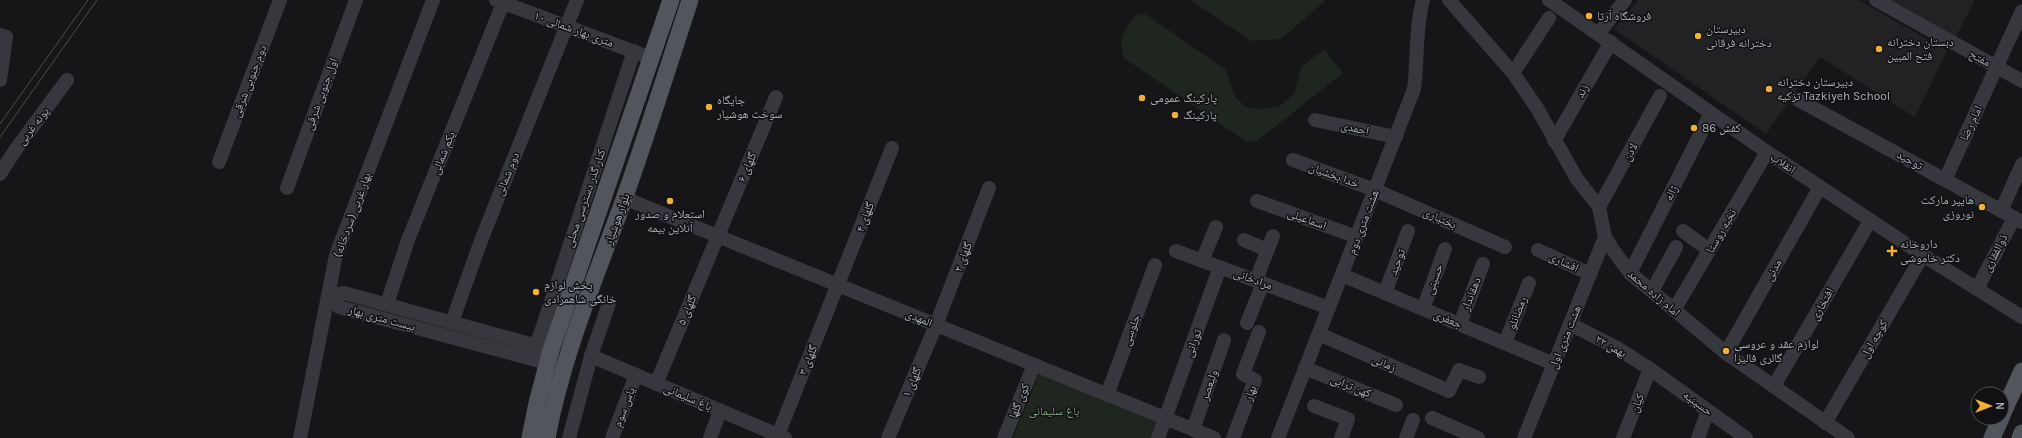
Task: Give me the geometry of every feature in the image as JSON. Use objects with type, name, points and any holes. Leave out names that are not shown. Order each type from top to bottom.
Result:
[{"type":"main road","name":"بلوار هوشیار","points":[[530,438],[541,355],[652,58],[671,0]]},
{"type":"main road","name":"بلوار هوشیار","points":[[549,430],[567,354],[624,198],[690,0]]},
{"type":"main road","points":[[2010,397],[2022,371]]},
{"type":"main road","points":[[1992,438],[1997,426]]},
{"type":"main road","points":[[2020,438],[2022,433]]},
{"type":"street","name":"دوم جنوبی شرقی","points":[[219,162],[280,0]]},
{"type":"street","name":"اول جنوبی شرقی","points":[[287,188],[356,0]]},
{"type":"street","name":"بهار غربی (سردخانه)","points":[[300,438],[336,255],[433,0]]},
{"type":"street","name":"دوم شمالی","points":[[452,322],[482,238],[577,0]]},
{"type":"street","name":"هشت متری دوم","points":[[1278,438],[1414,89],[1417,61],[1417,20],[1423,0]]},
{"type":"street","name":"امام زاده محمد","points":[[1449,0],[1513,73],[1537,108],[1554,141],[1577,179],[1600,207],[1606,237],[1613,250],[1630,273],[1726,353],[1848,438]]},
{"type":"street","name":"انقلاب","points":[[1549,0],[1599,33],[1767,152],[1870,221],[2022,317]]},
{"type":"street","points":[[1599,33],[1625,0]]},
{"type":"street","name":"مفتح","points":[[1876,0],[2022,81]]},
{"type":"street","name":"۱۰ متری بهار شمالی","points":[[499,1],[652,58]]},
{"type":"street","name":"یکم شمالی","points":[[387,304],[408,240],[499,1]]},
{"type":"street","name":"امام رضا","points":[[1944,180],[2022,11]]},
{"type":"street","points":[[1513,73],[1549,18]]},
{"type":"street","points":[[0,35],[6,37],[0,80]]},
{"type":"street","name":"زند","points":[[1554,141],[1611,42]]},
{"type":"street","name":"کنار گذر دسترسی محلی","points":[[541,355],[634,51]]},
{"type":"street","name":"پونه غربی","points":[[0,174],[16,149],[67,80]]},
{"type":"street","name":"لادن","points":[[1600,207],[1660,96]]},
{"type":"street","name":"گلهای ۶","points":[[718,236],[776,97]]},
{"type":"street","name":"توحید","points":[[1797,99],[2018,220]]},
{"type":"street","name":"ژاله","points":[[1630,273],[1711,113]]},
{"type":"street","name":"احمدی","points":[[1314,120],[1396,137]]},
{"type":"street","name":"گلهای ۴","points":[[839,286],[892,148]]},
{"type":"street","name":"نخبه روستا","points":[[1674,310],[1767,152]]},
{"type":"street","name":"خدا بخشیان","points":[[1292,160],[1375,190]]},
{"type":"street","points":[[2001,211],[2022,164]]},
{"type":"street","name":"مدنی","points":[[1726,353],[1820,187]]},
{"type":"street","name":"گلهای ۲","points":[[936,325],[989,188]]},
{"type":"street","name":"بختیاری","points":[[1375,190],[1505,247]]},
{"type":"street","name":"المهدی","points":[[624,198],[1214,438]]},
{"type":"street","name":"اسماعیلی","points":[[1257,201],[1357,237]]},
{"type":"street","name":"ذوالفقاری","points":[[1977,289],[2018,220]]},
{"type":"street","name":"افتخاری","points":[[1774,386],[1870,221]]},
{"type":"street","points":[[1202,260],[1216,227]]},
{"type":"street","name":"توحید","points":[[1385,293],[1408,231]]},
{"type":"street","points":[[1683,231],[1709,250]]},
{"type":"street","name":"گلهای ۵","points":[[656,384],[718,236]]},
{"type":"street","points":[[1247,322],[1267,250],[1273,236]]},
{"type":"street","name":"هشت متری اول","points":[[1524,438],[1606,237]]},
{"type":"street","points":[[1244,240],[1267,250]]},
{"type":"street","points":[[1652,292],[1676,247]]},
{"type":"street","name":"حسینی","points":[[1423,308],[1445,249]]},
{"type":"street","name":"افشاری","points":[[1538,250],[1590,274]]},
{"type":"street","name":"مرادخانی","points":[[1176,251],[1329,308]]},
{"type":"street","name":"کوچه اول","points":[[1825,423],[1923,255]]},
{"type":"street","name":"دهقاندار","points":[[1460,324],[1483,264]]},
{"type":"street","name":"جلوسی","points":[[1107,395],[1156,265]]},
{"type":"street","name":"تورانی","points":[[1166,418],[1220,267]]},
{"type":"street","name":"جعفری","points":[[1342,275],[1554,364]]},
{"type":"street","name":"رمضانلو","points":[[1505,343],[1529,283]]},
{"type":"street","name":"گلهای ۳","points":[[782,436],[839,286]]},
{"type":"street","name":"بیست متری بهار","points":[[328,296],[344,293],[452,322],[541,355]]},
{"type":"street","name":"بیست متری بهار","points":[[328,296],[339,307],[541,355]]},
{"type":"street","points":[[549,430],[570,432],[591,356],[609,303]]},
{"type":"street","name":"۲۲ بهمن","points":[[1570,324],[1617,348],[1650,369]]},
{"type":"street","name":"گلهای ۱","points":[[888,438],[936,325]]},
{"type":"street","name":"بهار","points":[[1233,438],[1255,380],[1243,374],[1259,332]]},
{"type":"street","name":"زمانی","points":[[1319,334],[1449,391],[1459,370],[1480,376]]},
{"type":"street","name":"ولیعصر","points":[[1193,430],[1224,340]]},
{"type":"street","name":"باغ سلیمانی","points":[[591,356],[782,436]]},
{"type":"street","name":"کوی گلها","points":[[1004,438],[1034,365]]},
{"type":"street","name":"کهن ترابی","points":[[1305,368],[1396,405]]},
{"type":"street","name":"حسینیه","points":[[1650,369],[1746,438]]},
{"type":"street","name":"کیان","points":[[1623,438],[1650,369]]},
{"type":"street","name":"یاس سوم","points":[[612,438],[636,375]]},
{"type":"street","points":[[1314,406],[1348,419],[1342,438]]},
{"type":"street","points":[[1698,438],[1708,410]]},
{"type":"street","points":[[710,438],[720,411]]},
{"type":"street","points":[[1158,438],[1166,418]]},
{"type":"street","points":[[1432,418],[1478,438]]},
{"type":"street","points":[[1406,438],[1412,420]]},
{"type":"shaded area","points":[[1638,0],[1859,0],[1947,51],[1915,117],[1820,57],[1766,134],[1614,29]]},
{"type":"shaded area","points":[[1885,0],[1975,0],[1954,40]]},
{"type":"green space","points":[[1190,0],[1326,0],[1281,39],[1252,41]]},
{"type":"green space","points":[[1144,13],[1226,70],[1235,97],[1246,107],[1262,109],[1280,106],[1294,94],[1301,67],[1324,49],[1343,73],[1257,141],[1247,142],[1124,58],[1121,45],[1123,35],[1136,15]]},
{"type":"green space","name":"باغ سلیمانی","points":[[1039,374],[1160,424],[1154,438],[1013,438]]},
{"type":"tram line","points":[[0,124],[88,0]]},
{"type":"tram line","points":[[0,137],[97,0]]},
{"type":"place","name":"فروشگاه آرتا","points":[[1589,16]]},
{"type":"place","name":"دبیرستان دخترانه فرقانی","points":[[1698,36]]},
{"type":"place","name":"دبستان دخترانه فتح المبین","points":[[1879,49]]},
{"type":"place","name":"دبیرستان دخترانه تزكيه Tazkiyeh School","points":[[1769,89]]},
{"type":"place","name":"پارکینگ عمومی","points":[[1142,98]]},
{"type":"place","name":"جایگاه سوخت هوشیار","points":[[709,107]]},
{"type":"place","name":"پارکینگ","points":[[1175,115]]},
{"type":"place","name":"کفش 86","points":[[1694,128]]},
{"type":"place","name":"استعلام و صدور آنلاین بیمه","points":[[670,201]]},
{"type":"place","name":"هایپر مارکت نوروزی","points":[[1982,207]]},
{"type":"place","name":"داروخانه دکتر خاموشی","points":[[1892,251]]},
{"type":"place","name":"پخش لوازم خانگی شاهمرادی","points":[[536,292]]},
{"type":"place","name":"لوازم عقد و عروسی گالری فالیزا","points":[[1726,351]]}]
